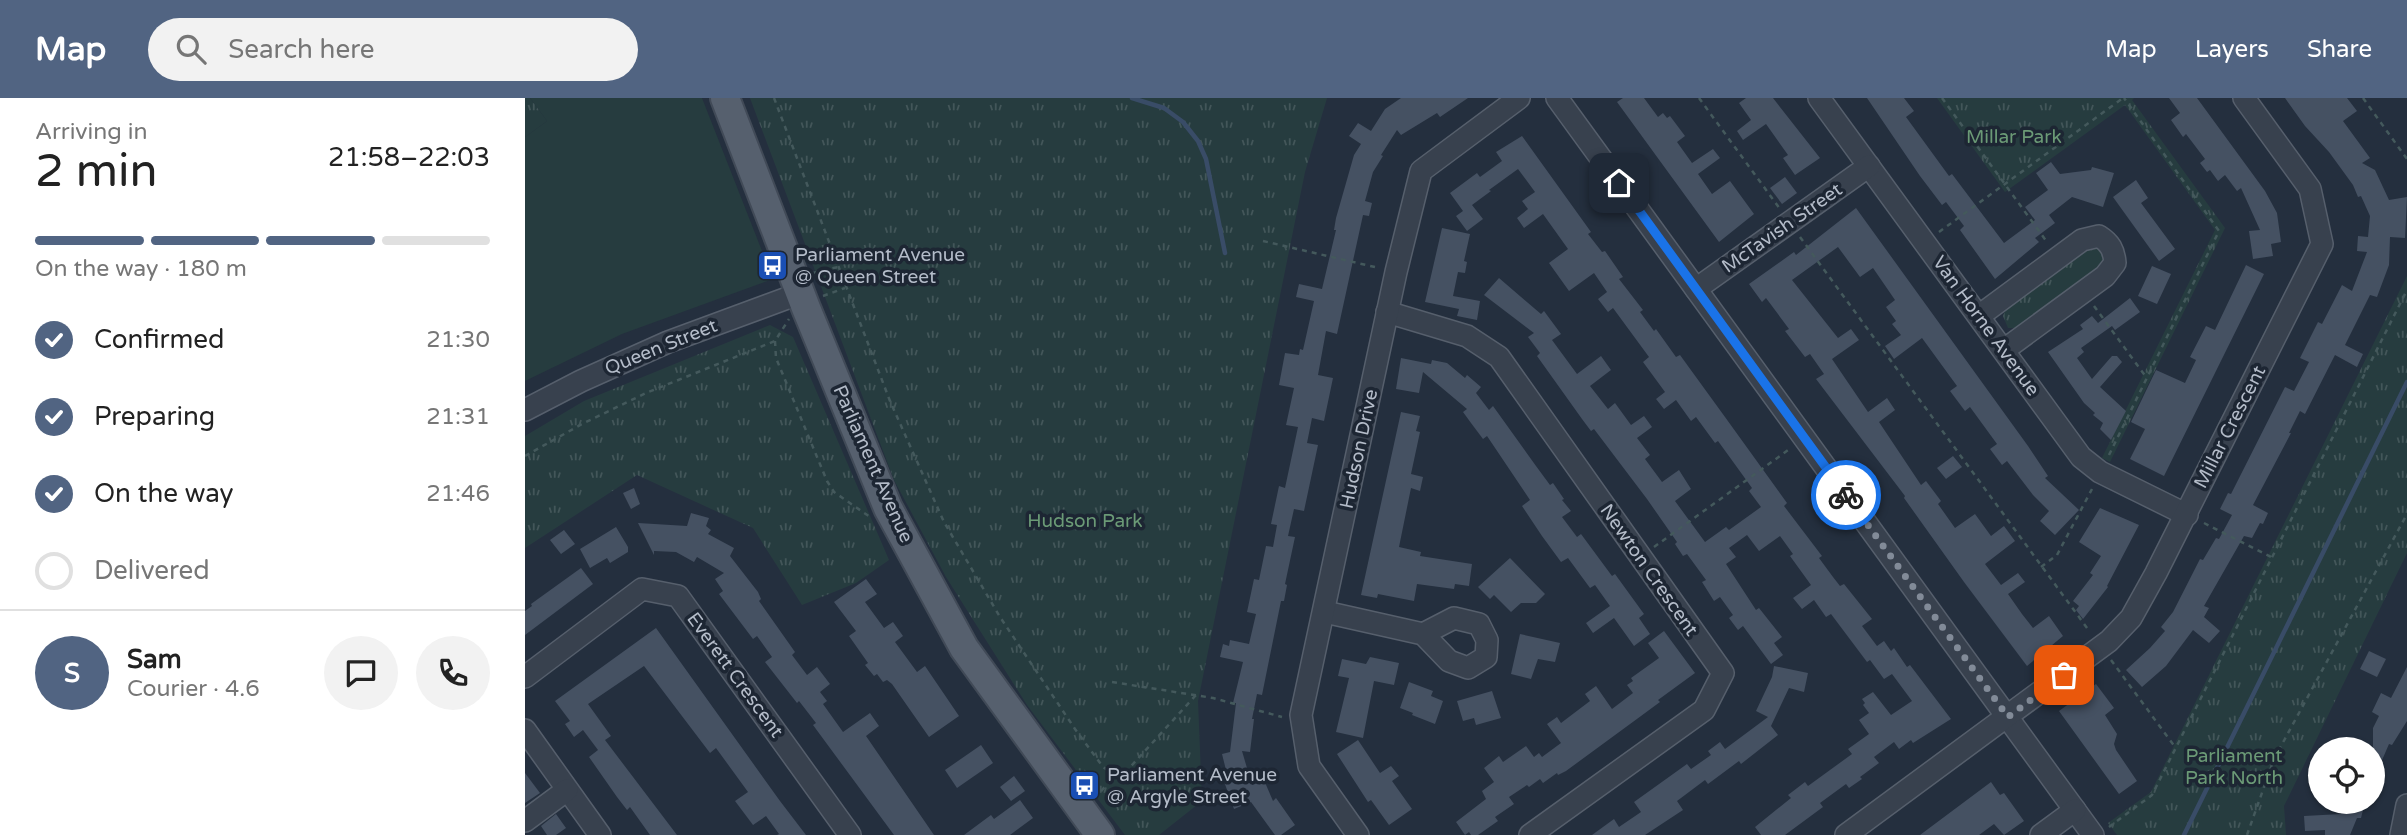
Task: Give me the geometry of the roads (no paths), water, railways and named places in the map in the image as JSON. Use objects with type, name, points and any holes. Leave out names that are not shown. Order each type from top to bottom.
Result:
[{"type":"main road","name":"Parliament Avenue","points":[[725,98],[813,295],[893,517],[964,648],[1092,832]]},
{"type":"street","name":"Hudson Drive","points":[[1358,835],[1309,766],[1301,715],[1387,312],[1421,171],[1519,98]]},
{"type":"street","points":[[1557,98],[2075,810],[2101,831]]},
{"type":"street","name":"Van Horne Avenue","points":[[1819,98],[2081,457],[2101,472],[2187,515]]},
{"type":"street","name":"Millar Crescent","points":[[1846,835],[2101,647],[2131,618],[2187,515],[2322,244],[2310,189],[2244,98]]},
{"type":"street","name":"McTavish Street","points":[[1696,289],[1869,166]]},
{"type":"street","points":[[1979,316],[2088,237],[2099,236],[2114,251],[2115,263],[2105,276],[2004,350]]},
{"type":"street","name":"Queen Street","points":[[525,411],[581,381],[668,342],[813,295]]},
{"type":"street","name":"Newton Crescent","points":[[1387,312],[1467,336],[1499,357],[1723,673],[1704,710],[1530,835]]},
{"type":"street","name":"Everett Crescent","points":[[525,677],[642,589],[678,596],[850,835]]},
{"type":"street","points":[[1325,612],[1423,634]]},
{"type":"street","points":[[525,730],[600,835]]},
{"type":"street","points":[[525,821],[567,790]]},
{"type":"street","points":[[2402,835],[2407,805]]},
{"type":"street","points":[[2041,835],[2075,810]]},
{"type":"waterway","points":[[1132,98],[1164,108],[1183,122],[1198,141],[1206,159],[1225,253]]},
{"type":"waterway","points":[[2184,835],[2407,382]]},
{"type":"place","name":"Parliament Avenue @ Queen Street","points":[[772,266]]},
{"type":"place","name":"Parliament Avenue @ Argyle Street","points":[[1084,786]]},
{"type":"park label","name":"Millar Park","points":[[2014,137]]},
{"type":"park label","name":"Hudson Park","points":[[1085,521]]},
{"type":"park label","name":"Parliament Park North","points":[[2234,767]]}]
